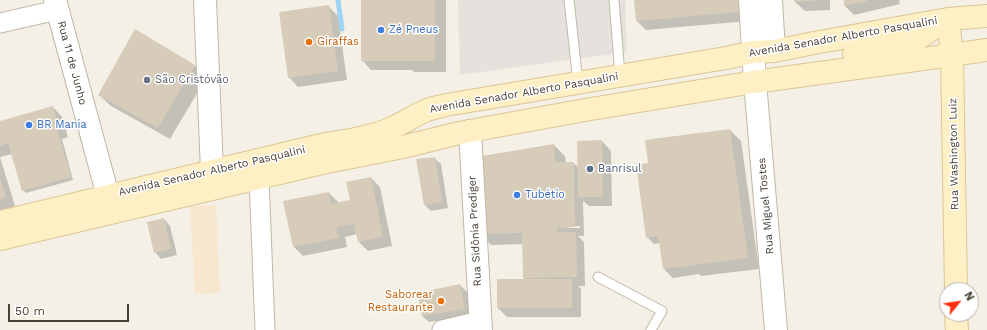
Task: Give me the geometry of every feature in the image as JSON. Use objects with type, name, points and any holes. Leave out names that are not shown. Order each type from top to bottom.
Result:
[{"type":"main road","name":"Avenida Senador Alberto Pasqualini","points":[[0,239],[322,162],[403,147],[470,131],[584,110],[759,64],[814,43],[948,19],[987,16]]},
{"type":"main road","points":[[759,64],[785,64],[906,45],[948,19]]},
{"type":"main road","name":"Rua Washington Luiz","points":[[948,19],[952,55],[956,282]]},
{"type":"main road","name":"Avenida Senador Alberto Pasqualini","points":[[0,222],[212,171],[357,139],[390,129],[426,110],[454,103],[718,59],[759,64],[952,55],[987,50]]},
{"type":"main road","points":[[454,103],[463,108],[468,116],[470,131]]},
{"type":"street","points":[[205,0],[212,171]]},
{"type":"street","points":[[750,0],[759,64]]},
{"type":"street","points":[[759,64],[771,0]]},
{"type":"street","points":[[0,24],[56,5]]},
{"type":"street","name":"Rua 11 de Junho","points":[[56,5],[108,196]]},
{"type":"street","name":"Rua Miguel Tostes","points":[[759,64],[776,330]]},
{"type":"street","name":"Rua Sidônia Prediger","points":[[470,131],[481,326]]},
{"type":"street","points":[[258,178],[265,330]]},
{"type":"street","points":[[442,330],[481,326]]},
{"type":"lane","points":[[569,0],[578,83]]},
{"type":"lane","points":[[614,0],[620,75]]},
{"type":"lane","points":[[598,277],[662,311],[651,330]]},
{"type":"shaded area","points":[[458,0],[625,0],[627,52],[460,75]]},
{"type":"shaded area","points":[[216,205],[220,293],[195,294],[190,206]]},
{"type":"building","points":[[361,0],[435,0],[435,61],[361,61]]},
{"type":"building","points":[[634,0],[738,0],[739,12],[636,21]]},
{"type":"building","points":[[794,0],[815,0],[815,1],[794,2]]},
{"type":"building","points":[[844,0],[867,0],[867,1],[844,6]]},
{"type":"building","name":"Giraffas","points":[[329,5],[338,71],[288,78],[279,12]]},
{"type":"building","name":"São Cristóvão","points":[[135,29],[195,65],[158,128],[98,95]]},
{"type":"building","points":[[53,106],[59,128],[57,129],[71,177],[22,191],[8,143],[0,146],[0,121]]},
{"type":"building","points":[[730,129],[748,258],[663,269],[658,236],[646,238],[636,164],[648,163],[645,140]]},
{"type":"building","name":"Banrisul","points":[[602,140],[603,197],[578,197],[577,141]]},
{"type":"building","name":"Tubétio","points":[[554,144],[555,162],[574,162],[575,227],[557,228],[557,232],[576,232],[577,277],[523,278],[522,233],[479,234],[476,157]]},
{"type":"building","points":[[435,157],[442,202],[424,205],[416,159]]},
{"type":"building","points":[[0,177],[6,197],[0,199]]},
{"type":"building","points":[[371,177],[383,237],[358,242],[354,224],[336,227],[339,238],[293,247],[283,201],[329,192],[331,204],[350,200],[346,182]]},
{"type":"building","points":[[164,218],[171,249],[154,253],[147,222]]},
{"type":"building","points":[[497,279],[572,279],[572,308],[497,308]]},
{"type":"building","name":"Saborear Restaurante","points":[[460,284],[465,309],[422,316],[417,293]]},
{"type":"waterway","points":[[338,0],[342,29]]},
{"type":"place","name":"Zé Pneus","points":[[381,30]]},
{"type":"place","name":"Giraffas","points":[[309,42]]},
{"type":"place","name":"São Cristóvão","points":[[147,80]]},
{"type":"place","name":"BR Mania","points":[[29,125]]},
{"type":"place","name":"Banrisul","points":[[590,169]]},
{"type":"place","name":"Tubétio","points":[[517,195]]},
{"type":"place","name":"Saborear Restaurante","points":[[441,301]]}]
